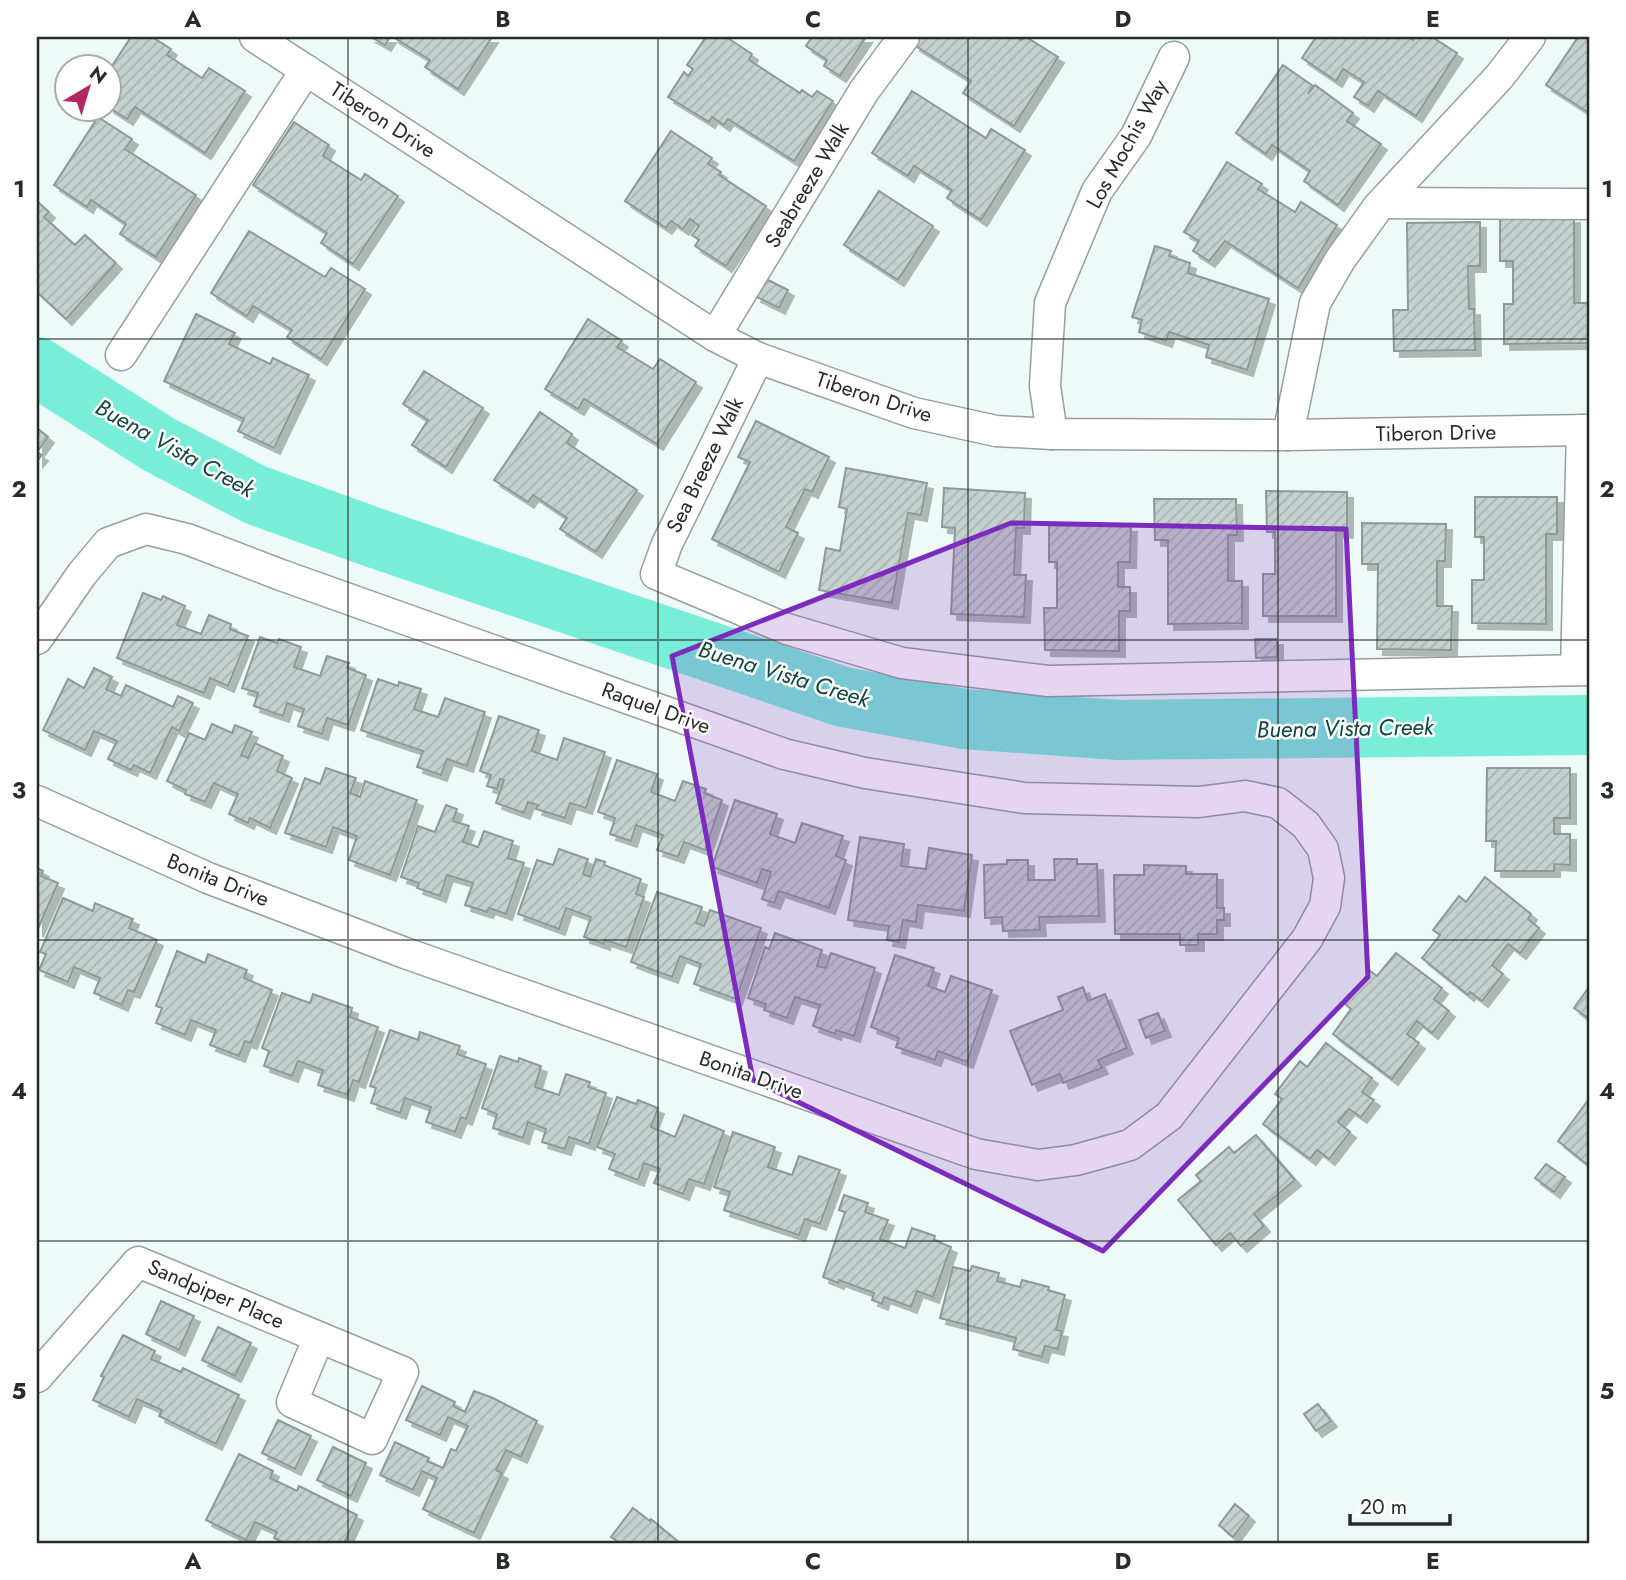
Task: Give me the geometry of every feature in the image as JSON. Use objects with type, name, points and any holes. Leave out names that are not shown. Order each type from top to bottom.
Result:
[{"type":"street","name":"Tiberon Drive","points":[[255,37],[295,54],[715,337],[758,358],[914,413],[996,431],[1052,435],[1288,435],[1586,430]]},
{"type":"street","name":"Seabreeze Walk","points":[[715,337],[864,91],[904,37]]},
{"type":"street","points":[[1288,435],[1315,303],[1340,260],[1383,203],[1499,77],[1530,37]]},
{"type":"street","points":[[121,355],[295,54]]},
{"type":"street","name":"Los Mochis Way","points":[[1052,435],[1045,386],[1050,303],[1097,191],[1136,136],[1174,57]]},
{"type":"street","points":[[1383,203],[1589,204]]},
{"type":"street","name":"Sea Breeze Walk","points":[[758,358],[667,544],[656,574],[787,629],[902,663],[1048,681],[1583,670]]},
{"type":"street","points":[[1583,670],[1586,430]]},
{"type":"street","name":"Raquel Drive","points":[[37,639],[82,574],[108,543],[146,529],[187,539],[784,754],[865,773],[1024,798],[1199,802],[1245,796],[1278,803],[1306,825],[1323,849]]},
{"type":"street","name":"Bonita Drive","points":[[37,801],[208,878],[405,953],[976,1154],[1038,1166],[1076,1160],[1129,1145],[1169,1116],[1307,939],[1325,906],[1329,878],[1323,849]]},
{"type":"street","name":"Sandpiper Place","points":[[37,1377],[138,1262],[319,1337]]},
{"type":"highlighted area","points":[[1011,523],[1346,529],[1368,977],[1103,1251],[753,1080],[672,656]]},
{"type":"building","points":[[131,37],[152,37],[171,49],[167,55],[202,78],[209,68],[245,91],[205,153],[135,107],[127,119],[122,116],[121,52]]},
{"type":"building","points":[[371,37],[390,37],[385,45]]},
{"type":"building","points":[[393,37],[492,37],[458,89],[425,67],[430,60]]},
{"type":"building","points":[[706,37],[726,37],[752,54],[749,60],[800,93],[802,90],[812,97],[817,91],[833,101],[794,161],[728,119],[724,125],[712,117],[709,122],[668,97],[684,72],[688,76],[693,69],[687,65]]},
{"type":"building","points":[[812,37],[866,37],[840,76],[824,66],[827,60],[806,46]]},
{"type":"building","points":[[919,37],[1017,37],[1021,40],[1026,37],[1058,57],[1014,126],[963,93],[971,81],[914,45]]},
{"type":"building","points":[[1316,37],[1408,37],[1413,40],[1415,37],[1432,37],[1457,53],[1416,116],[1378,91],[1368,106],[1354,97],[1364,82],[1343,69],[1336,81],[1302,58]]},
{"type":"building","points":[[1578,37],[1589,37],[1589,113],[1546,85]]},
{"type":"building","points":[[1283,65],[1313,86],[1308,94],[1315,85],[1353,113],[1347,121],[1381,144],[1338,205],[1304,181],[1310,171],[1272,145],[1266,154],[1236,133]]},
{"type":"building","points":[[912,91],[986,138],[991,129],[1025,150],[981,220],[947,198],[952,190],[914,166],[908,176],[872,153]]},
{"type":"building","points":[[95,122],[106,122],[132,139],[125,149],[196,195],[156,257],[120,234],[126,224],[91,200],[87,207],[54,185]]},
{"type":"building","points":[[294,122],[329,145],[323,156],[361,180],[365,174],[398,196],[353,264],[321,243],[327,233],[253,185]]},
{"type":"building","points":[[671,131],[712,158],[708,164],[721,172],[719,175],[766,206],[726,266],[695,246],[699,240],[692,235],[699,226],[690,219],[683,229],[671,221],[666,228],[625,201]]},
{"type":"building","points":[[1227,162],[1262,184],[1258,189],[1295,212],[1301,202],[1337,225],[1298,288],[1225,241],[1209,261],[1193,251],[1199,241],[1184,232]]},
{"type":"building","points":[[879,191],[933,226],[898,280],[844,245]]},
{"type":"building","points":[[37,201],[49,212],[44,217],[75,245],[85,235],[116,263],[66,319],[37,292]]},
{"type":"building","points":[[1574,217],[1574,303],[1589,303],[1589,343],[1504,344],[1504,304],[1513,304],[1513,261],[1500,261],[1500,218]]},
{"type":"building","points":[[1480,222],[1480,266],[1468,266],[1469,309],[1474,309],[1475,350],[1394,351],[1393,310],[1408,310],[1407,223]]},
{"type":"building","points":[[249,231],[325,277],[331,268],[365,289],[321,359],[287,337],[292,330],[253,306],[247,316],[211,293]]},
{"type":"building","points":[[1155,246],[1171,251],[1169,256],[1190,263],[1188,273],[1269,299],[1247,370],[1206,357],[1209,345],[1169,332],[1166,341],[1139,332],[1142,320],[1132,317]]},
{"type":"building","points":[[764,278],[788,290],[779,308],[755,296]]},
{"type":"building","points":[[196,314],[235,333],[229,344],[270,364],[273,358],[309,375],[274,448],[238,431],[244,419],[164,381]]},
{"type":"building","points":[[588,319],[622,341],[617,347],[653,369],[660,359],[696,382],[657,444],[584,399],[578,409],[545,389]]},
{"type":"building","points":[[424,371],[483,408],[446,467],[412,445],[428,420],[403,404]]},
{"type":"building","points":[[540,412],[572,434],[567,443],[637,490],[596,552],[560,529],[567,518],[533,495],[528,502],[494,480]]},
{"type":"building","points":[[756,421],[829,457],[812,492],[805,489],[786,527],[798,533],[779,572],[712,539],[750,462],[738,457]]},
{"type":"building","points":[[37,428],[48,437],[37,452]]},
{"type":"building","points":[[846,468],[927,483],[921,515],[908,513],[892,603],[819,590],[826,548],[840,551],[847,509],[839,507]]},
{"type":"building","points":[[944,488],[1025,493],[1024,528],[1016,528],[1014,575],[1026,575],[1024,617],[951,614],[955,528],[942,527]]},
{"type":"building","points":[[1266,491],[1347,492],[1347,532],[1336,531],[1336,616],[1263,616],[1263,574],[1275,574],[1275,532],[1267,532]]},
{"type":"building","points":[[1475,497],[1557,497],[1557,534],[1546,534],[1546,624],[1472,623],[1472,580],[1484,580],[1484,537],[1475,537]]},
{"type":"building","points":[[1154,499],[1236,499],[1237,535],[1228,535],[1228,581],[1242,581],[1242,623],[1168,624],[1168,540],[1155,540]]},
{"type":"building","points":[[1362,523],[1446,524],[1445,561],[1437,561],[1437,606],[1452,606],[1451,650],[1377,649],[1378,564],[1362,564]]},
{"type":"building","points":[[1049,525],[1131,526],[1130,562],[1118,562],[1118,587],[1130,587],[1130,611],[1119,611],[1119,651],[1045,650],[1044,608],[1057,608],[1057,562],[1049,562]]},
{"type":"building","points":[[143,593],[161,600],[163,596],[185,606],[177,625],[201,634],[209,615],[231,624],[230,629],[248,636],[228,686],[210,678],[204,693],[117,658]]},
{"type":"building","points":[[260,637],[277,643],[279,639],[301,647],[294,667],[320,676],[327,656],[349,663],[347,668],[366,675],[348,725],[327,718],[322,734],[298,726],[304,709],[287,703],[283,716],[254,706],[258,693],[242,688]]},
{"type":"building","points":[[1255,639],[1277,639],[1277,657],[1256,658]]},
{"type":"building","points":[[94,668],[112,677],[106,689],[121,696],[126,685],[173,707],[178,696],[193,703],[179,731],[172,727],[150,773],[134,765],[131,770],[108,759],[117,741],[94,731],[85,750],[43,730],[68,679],[84,688]]},
{"type":"building","points":[[378,679],[398,686],[399,682],[421,689],[414,709],[438,717],[445,698],[485,712],[467,766],[447,759],[441,775],[417,767],[423,751],[361,730]]},
{"type":"building","points":[[499,716],[539,730],[532,751],[557,760],[564,738],[605,752],[586,808],[570,803],[565,818],[536,809],[538,805],[528,802],[524,813],[496,803],[504,780],[500,779],[497,789],[487,786],[491,775],[480,771]]},
{"type":"building","points":[[212,724],[232,733],[235,725],[252,732],[241,755],[248,758],[255,743],[283,756],[277,771],[292,778],[270,828],[250,818],[248,823],[229,814],[238,794],[214,783],[205,802],[185,794],[186,790],[167,781],[189,733],[205,740]]},
{"type":"building","points":[[617,760],[657,774],[651,792],[675,801],[683,781],[706,789],[704,793],[722,800],[705,850],[684,842],[678,857],[657,850],[663,835],[636,825],[631,841],[610,834],[615,818],[598,812]]},
{"type":"building","points":[[326,768],[356,778],[350,793],[360,797],[365,781],[417,800],[390,875],[349,860],[357,836],[333,827],[326,847],[285,833],[305,778],[320,784]]},
{"type":"building","points":[[1487,768],[1570,768],[1570,818],[1554,818],[1554,834],[1570,834],[1570,865],[1554,864],[1554,871],[1495,871],[1496,841],[1486,841]]},
{"type":"building","points":[[735,800],[777,814],[770,834],[795,843],[802,823],[843,836],[836,856],[846,860],[829,908],[779,891],[774,903],[762,899],[771,872],[762,869],[757,883],[712,867]]},
{"type":"building","points":[[446,805],[457,809],[453,821],[469,826],[463,842],[478,847],[484,831],[513,841],[508,858],[524,863],[506,914],[489,908],[487,912],[465,905],[473,883],[447,875],[440,896],[417,888],[419,883],[401,877],[418,826],[435,832]]},
{"type":"building","points":[[860,837],[904,844],[901,866],[926,869],[929,848],[972,855],[964,911],[918,905],[916,922],[903,920],[899,942],[887,940],[889,926],[848,920]]},
{"type":"building","points":[[559,849],[588,859],[583,874],[590,877],[596,859],[605,862],[604,865],[641,879],[636,894],[644,897],[626,947],[605,940],[604,944],[584,937],[591,917],[566,908],[559,929],[518,914],[537,860],[553,865]]},
{"type":"building","points":[[1054,859],[1077,859],[1077,864],[1097,864],[1099,916],[1039,917],[1040,930],[1003,931],[1002,917],[985,918],[984,865],[1007,864],[1007,860],[1028,860],[1028,880],[1055,880]]},
{"type":"building","points":[[1144,865],[1186,866],[1186,874],[1217,874],[1217,908],[1224,908],[1224,920],[1217,920],[1217,934],[1198,934],[1198,945],[1180,945],[1180,934],[1115,934],[1114,875],[1144,875]]},
{"type":"building","points":[[37,868],[43,871],[41,876],[58,883],[37,931]]},
{"type":"building","points":[[1485,877],[1531,914],[1528,919],[1539,928],[1520,953],[1508,944],[1492,965],[1503,974],[1482,1001],[1470,992],[1468,995],[1422,958],[1440,935],[1433,930],[1459,896],[1466,902]]},
{"type":"building","points":[[657,892],[702,907],[696,923],[704,926],[710,910],[761,928],[736,999],[694,984],[701,964],[680,956],[672,977],[631,962]]},
{"type":"building","points":[[63,898],[93,911],[95,903],[133,919],[129,928],[157,940],[134,992],[128,990],[122,1005],[94,993],[100,978],[74,967],[68,982],[39,970],[46,954],[40,952]]},
{"type":"building","points":[[775,933],[822,950],[817,966],[826,968],[831,953],[875,968],[854,1036],[836,1030],[835,1034],[813,1026],[820,1005],[795,997],[787,1018],[764,1010],[766,1004],[748,998],[765,947],[769,949]]},
{"type":"building","points":[[177,951],[205,963],[208,954],[247,970],[244,978],[272,990],[251,1043],[245,1041],[239,1056],[210,1045],[216,1030],[191,1020],[185,1035],[156,1023],[162,1008],[156,1006]]},
{"type":"building","points":[[1396,953],[1442,988],[1434,999],[1449,1011],[1432,1033],[1417,1021],[1407,1034],[1419,1043],[1392,1079],[1333,1034],[1351,1009],[1345,1004],[1370,971],[1377,976]]},
{"type":"building","points":[[895,955],[934,968],[928,986],[945,992],[951,976],[992,990],[967,1062],[938,1051],[935,1060],[896,1047],[899,1038],[871,1027]]},
{"type":"building","points":[[1083,987],[1088,1001],[1105,994],[1127,1048],[1098,1060],[1102,1068],[1063,1083],[1060,1074],[1032,1085],[1010,1031],[1063,1010],[1058,997]]},
{"type":"building","points":[[1589,987],[1589,1019],[1574,1008]]},
{"type":"building","points":[[282,993],[310,1003],[313,994],[352,1008],[350,1017],[378,1027],[359,1082],[353,1080],[348,1095],[318,1085],[323,1070],[298,1061],[292,1076],[264,1066],[269,1051],[262,1048]]},
{"type":"building","points":[[1158,1013],[1165,1031],[1146,1038],[1139,1020]]},
{"type":"building","points":[[390,1030],[418,1040],[420,1032],[460,1046],[457,1054],[486,1064],[466,1119],[461,1117],[455,1132],[426,1122],[431,1107],[405,1098],[400,1113],[371,1103],[376,1088],[370,1086]]},
{"type":"building","points":[[1326,1043],[1372,1078],[1362,1092],[1374,1100],[1361,1117],[1349,1109],[1338,1122],[1350,1132],[1329,1159],[1317,1150],[1310,1159],[1263,1124],[1282,1099],[1275,1094],[1300,1061],[1307,1067]]},
{"type":"building","points":[[500,1056],[518,1062],[519,1058],[541,1066],[535,1087],[559,1095],[566,1074],[590,1082],[588,1087],[606,1093],[589,1144],[569,1137],[565,1149],[542,1142],[546,1129],[528,1122],[523,1138],[493,1128],[497,1114],[482,1108]]},
{"type":"building","points":[[617,1097],[636,1104],[638,1100],[658,1108],[651,1127],[675,1137],[684,1115],[724,1131],[704,1184],[689,1179],[683,1194],[654,1183],[660,1169],[644,1163],[638,1180],[609,1169],[615,1154],[597,1147]]},
{"type":"building","points":[[1589,1099],[1589,1166],[1558,1141]]},
{"type":"building","points":[[733,1132],[775,1147],[768,1167],[792,1175],[799,1156],[840,1170],[820,1224],[805,1219],[799,1235],[724,1210],[730,1192],[714,1187]]},
{"type":"building","points":[[1256,1135],[1295,1180],[1254,1214],[1264,1226],[1241,1246],[1230,1233],[1216,1245],[1178,1200],[1201,1181],[1196,1175],[1229,1147],[1234,1153]]},
{"type":"building","points":[[1546,1164],[1565,1177],[1554,1192],[1535,1178]]},
{"type":"building","points":[[844,1195],[868,1203],[865,1212],[888,1220],[880,1239],[905,1248],[912,1228],[935,1236],[934,1240],[951,1247],[933,1297],[917,1291],[911,1307],[884,1297],[882,1304],[872,1300],[874,1293],[823,1277],[845,1212],[839,1210]]},
{"type":"building","points":[[972,1266],[999,1273],[997,1281],[1020,1287],[1022,1280],[1049,1287],[1048,1290],[1065,1295],[1056,1330],[1062,1331],[1058,1349],[1045,1346],[1042,1357],[1013,1349],[1016,1338],[940,1318],[953,1267],[970,1271]]},
{"type":"building","points":[[161,1301],[194,1316],[179,1350],[146,1334]]},
{"type":"building","points":[[218,1327],[251,1343],[235,1376],[202,1360]]},
{"type":"building","points":[[123,1335],[155,1351],[151,1359],[181,1372],[183,1368],[239,1395],[216,1444],[159,1416],[162,1410],[137,1399],[129,1417],[93,1400],[104,1377],[101,1376]]},
{"type":"building","points":[[422,1386],[455,1402],[453,1406],[465,1412],[474,1391],[537,1421],[521,1457],[506,1450],[496,1470],[502,1473],[474,1533],[423,1509],[437,1478],[422,1471],[413,1490],[380,1475],[395,1442],[429,1458],[427,1461],[443,1468],[451,1449],[456,1451],[468,1426],[448,1417],[440,1435],[406,1420]]},
{"type":"building","points":[[1318,1404],[1331,1421],[1316,1431],[1304,1414]]},
{"type":"building","points":[[278,1420],[311,1436],[295,1469],[262,1453]]},
{"type":"building","points":[[333,1447],[366,1463],[351,1496],[317,1480]]},
{"type":"building","points":[[239,1454],[273,1471],[270,1478],[297,1491],[299,1486],[357,1515],[344,1543],[285,1543],[274,1538],[277,1532],[255,1522],[246,1540],[206,1520]]},
{"type":"building","points":[[1235,1504],[1249,1516],[1233,1537],[1219,1525]]},
{"type":"building","points":[[633,1508],[680,1543],[620,1543],[611,1537]]},
{"type":"waterway","name":"Buena Vista Creek","points":[[37,367],[160,445],[256,495],[843,697],[964,719],[1118,730],[1589,725]]}]
